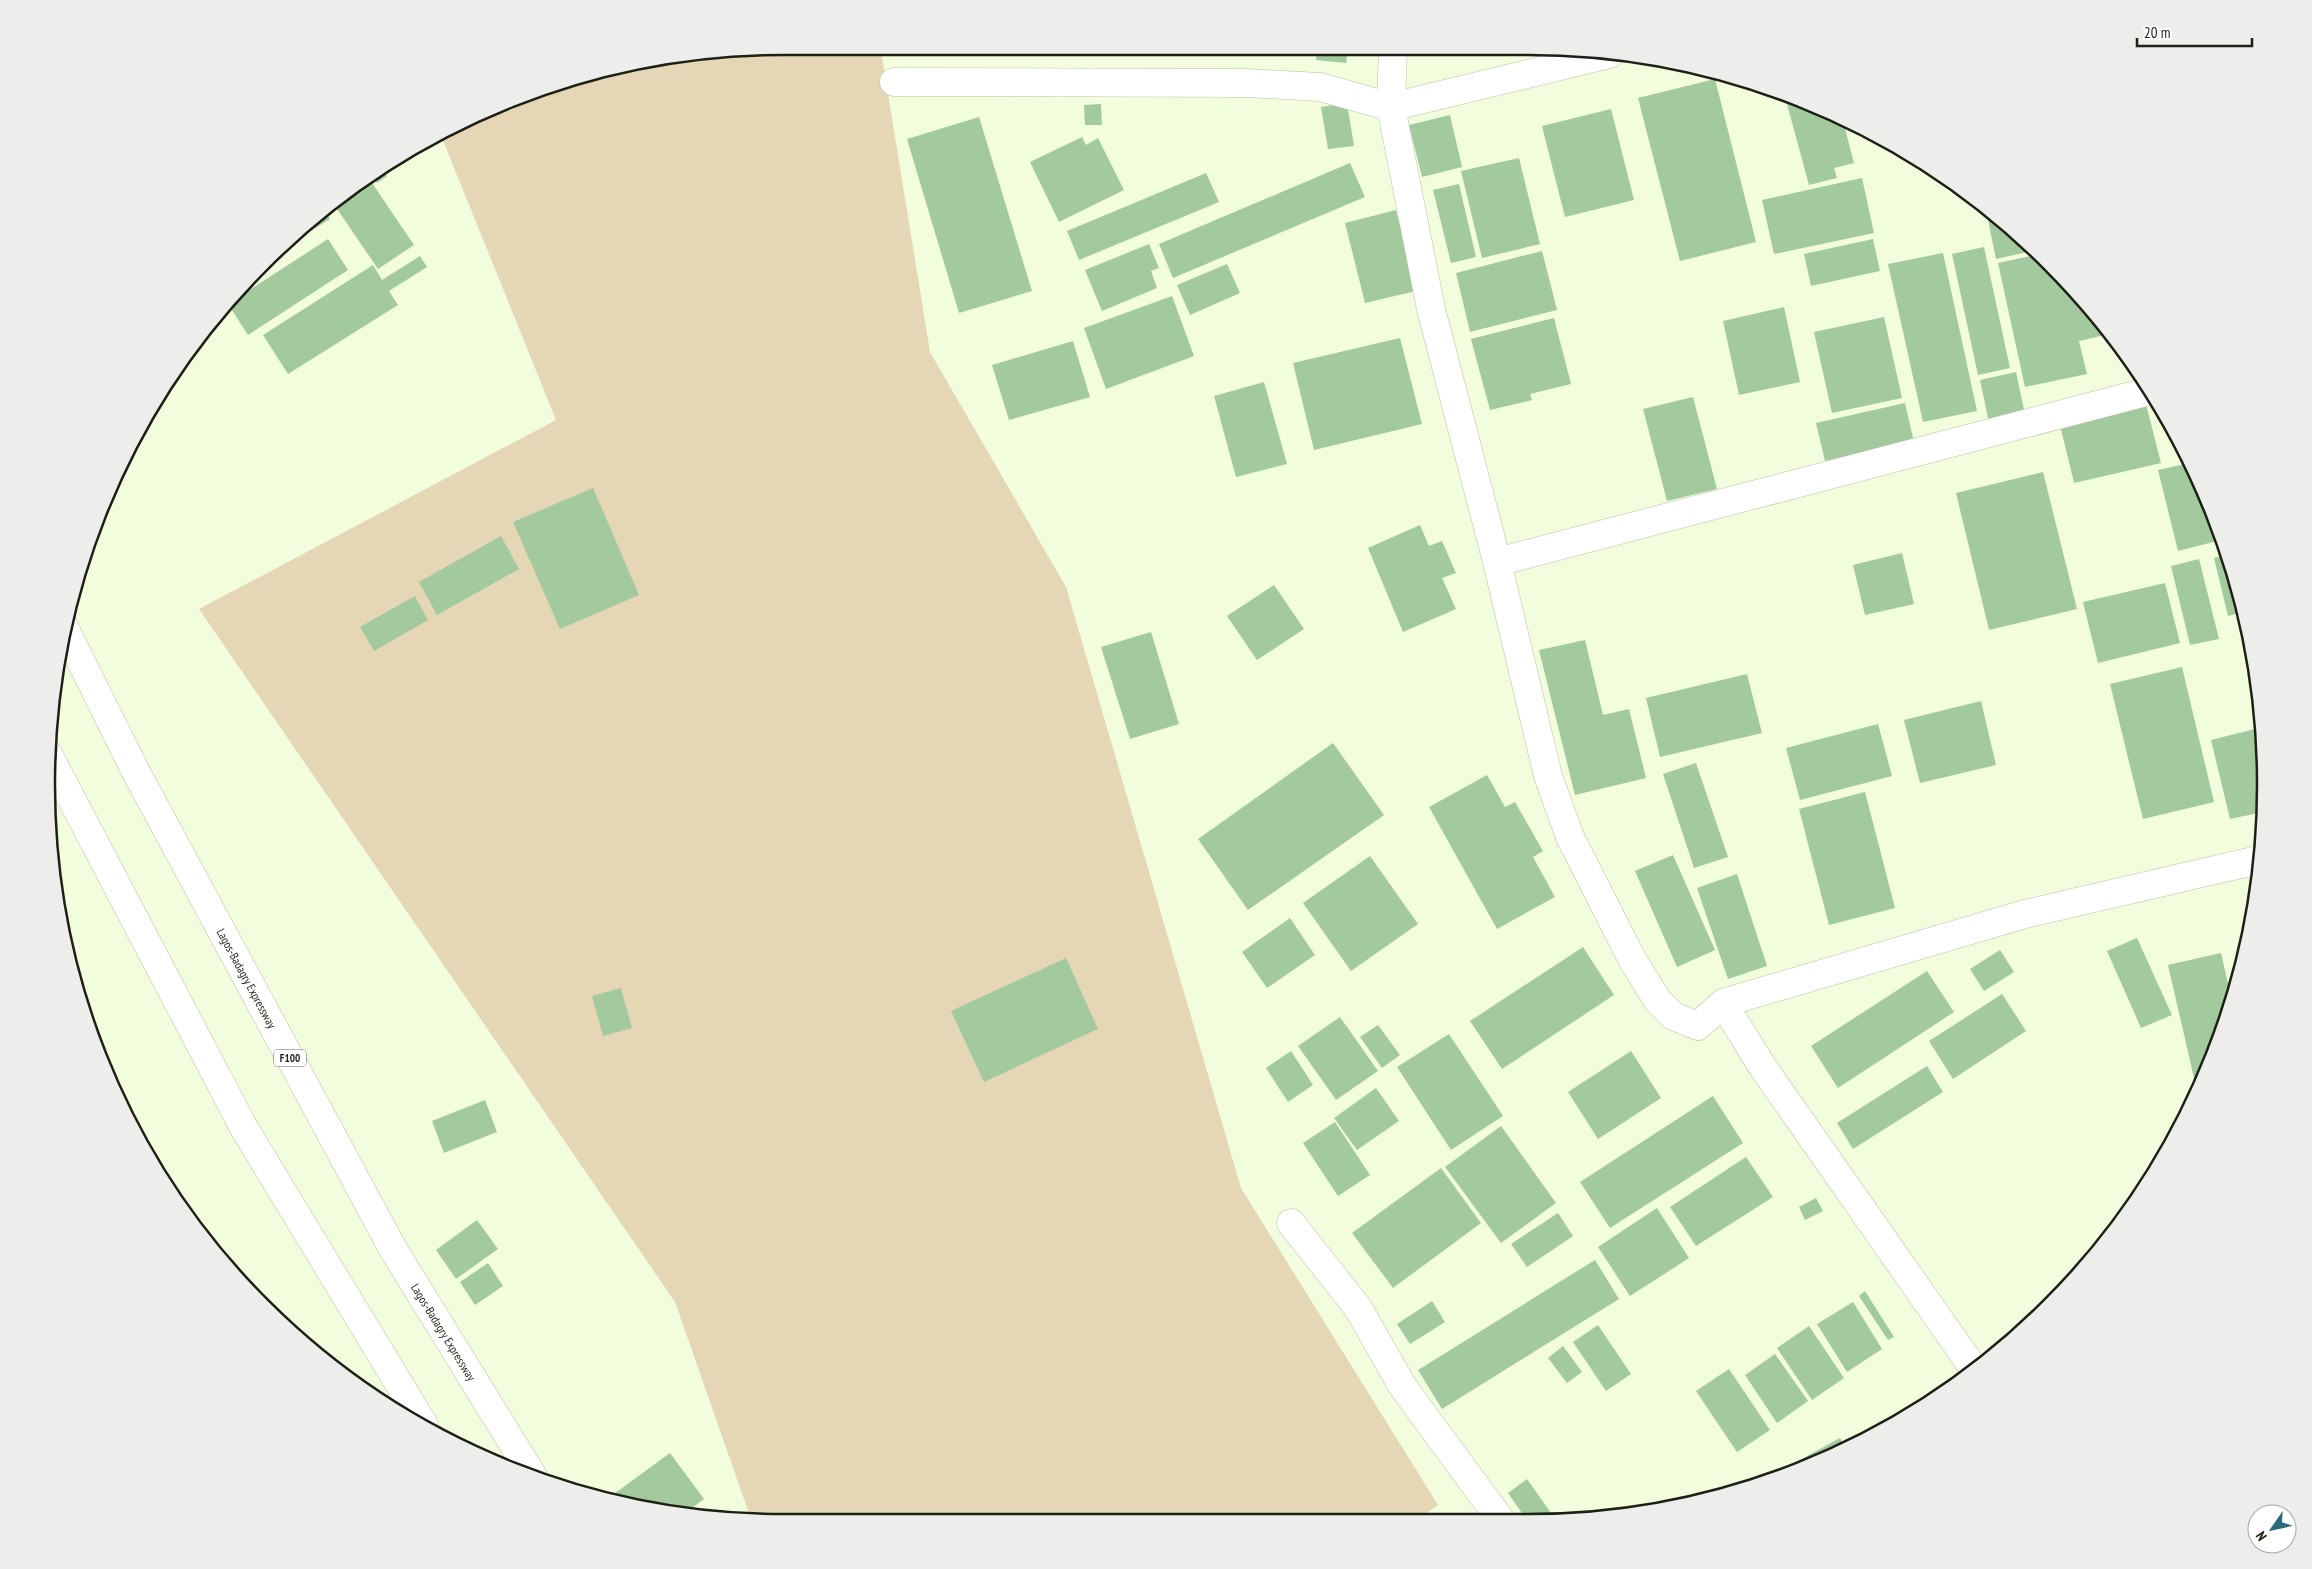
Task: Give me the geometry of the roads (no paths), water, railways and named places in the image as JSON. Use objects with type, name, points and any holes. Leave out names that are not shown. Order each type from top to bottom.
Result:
[{"type":"main road","points":[[1393,55],[1392,107],[1431,309],[1498,562],[1548,776],[1570,836],[1634,961],[1658,1001],[1673,1016],[1698,1026],[1723,1003],[2025,914],[2253,861]]},
{"type":"main road","points":[[894,82],[1255,84],[1320,87],[1392,107],[1592,58]]},
{"type":"main road","points":[[1498,562],[2143,393]]},
{"type":"main road","name":"Lagos-Badagry Expressway","points":[[70,639],[136,772],[393,1249],[527,1466]]},
{"type":"main road","points":[[56,769],[244,1128],[418,1415]]},
{"type":"main road","points":[[1723,1003],[1762,1066],[1971,1364]]},
{"type":"main road","points":[[1291,1222],[1358,1308],[1402,1387],[1496,1514]]}]
